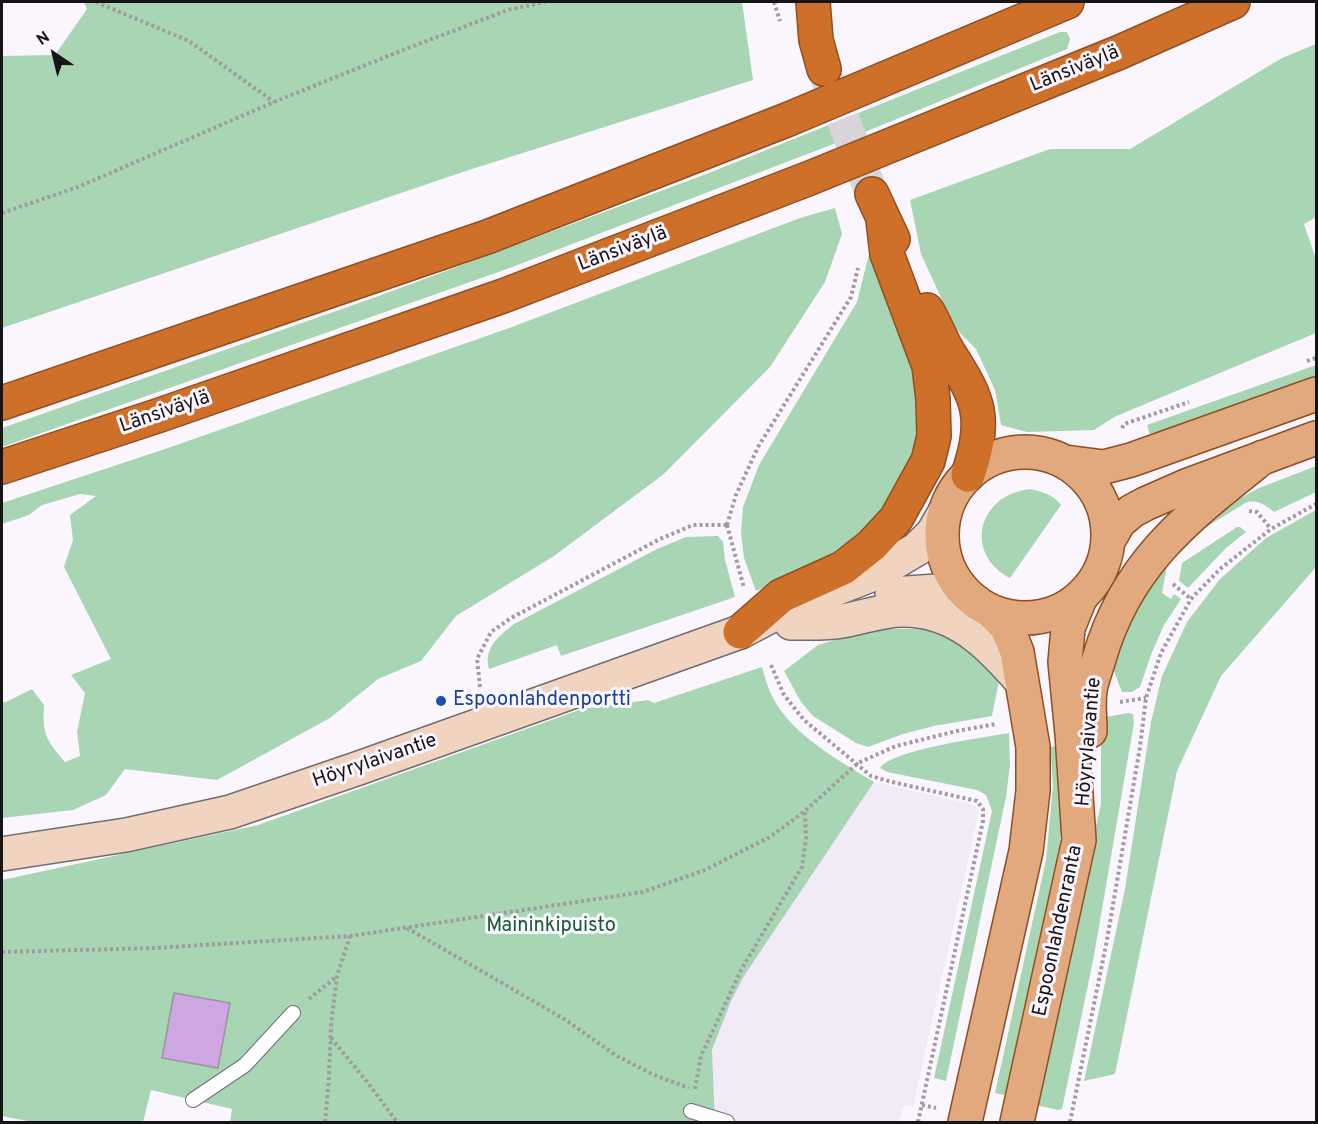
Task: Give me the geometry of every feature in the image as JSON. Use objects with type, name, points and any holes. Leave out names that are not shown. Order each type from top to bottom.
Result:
[{"type":"highway","points":[[813,2],[816,40],[824,69]]},
{"type":"highway","points":[[2,403],[487,237],[789,120],[1067,2]]},
{"type":"highway","name":"Länsiväylä","points":[[2,468],[503,296],[810,178],[1120,52],[1233,2]]},
{"type":"highway","points":[[740,632],[781,596],[843,568],[872,545],[896,519],[928,461],[934,436],[929,366],[887,254],[878,207],[945,345],[971,390],[977,410],[978,431],[968,475]]},
{"type":"main road","points":[[965,1122],[1026,851],[1034,791],[1033,747],[1014,642],[1007,627],[961,588],[950,571],[944,552],[942,532],[945,512],[954,492],[968,475],[989,460],[1014,452],[1040,453],[1065,462],[1104,466],[1131,460],[1317,394]]},
{"type":"main road","name":"Höyrylaivantie","points":[[1108,541],[1119,522],[1132,511],[1186,486],[1317,438]]},
{"type":"main road","name":"Höyrylaivantie","points":[[1079,840],[1088,791],[1090,690],[1107,631],[1130,585],[1166,539],[1193,513],[1263,457]]},
{"type":"main road","points":[[984,606],[1015,617],[1038,616],[1061,609],[1081,596],[1095,580],[1104,561],[1108,541],[1106,517],[1098,495],[1084,476],[1065,462]]},
{"type":"main road","name":"Höyrylaivantie","points":[[2,854],[126,835],[230,812],[740,632],[786,608],[876,573],[916,549],[933,533],[945,512]]},
{"type":"main road","name":"Höyrylaivantie","points":[[740,632],[791,623],[883,595],[937,591],[984,606]]},
{"type":"main road","name":"Espoonlahdenranta","points":[[1017,1122],[1079,840],[1065,662],[1068,628],[1081,596]]},
{"type":"main road","points":[[791,623],[842,621],[875,613],[902,610],[921,611],[949,619],[971,631],[999,656],[1021,681]]},
{"type":"lane","points":[[193,1100],[245,1065],[293,1013]]},
{"type":"lane","points":[[691,1111],[727,1122]]},
{"type":"path","points":[[96,2],[189,41],[274,102]]},
{"type":"path","points":[[2,213],[78,187],[274,102],[508,10],[545,2]]},
{"type":"path","points":[[746,597],[727,525],[736,495],[758,447],[851,297],[859,262]]},
{"type":"path","points":[[1070,1122],[1107,940],[1140,747],[1146,698],[1161,653],[1191,599],[1220,569],[1271,529],[1317,504]]},
{"type":"path","points":[[480,687],[477,659],[491,632],[511,618],[660,539],[693,525],[727,525]]},
{"type":"path","points":[[771,665],[784,696],[804,720],[871,776],[977,801],[983,810],[983,821],[918,1122]]},
{"type":"path","points":[[1114,702],[1146,698]]},
{"type":"path","points":[[2,952],[154,948],[350,936],[643,892],[705,870],[770,837],[805,812],[858,764],[896,746],[957,731],[1002,724]]},
{"type":"path","points":[[407,928],[566,1020],[615,1055],[654,1075],[695,1091],[701,1056],[741,970],[802,867],[806,838],[805,812]]},
{"type":"path","points":[[325,1122],[337,976],[350,936]]},
{"type":"path","points":[[293,1013],[337,976]]},
{"type":"path","points":[[331,1037],[397,1122]]},
{"type":"shaded area","points":[[874,782],[971,804],[979,811],[913,1107],[904,1105],[899,1122],[715,1122],[712,1050],[731,1001],[744,976]]},
{"type":"green space","points":[[84,2],[742,2],[753,80],[469,170],[2,328],[2,56],[55,55],[87,9]]},
{"type":"green space","points":[[1060,32],[1067,32],[1070,39],[1067,49],[865,132],[507,269],[2,447],[2,428],[376,297],[709,173]]},
{"type":"green space","points":[[1316,44],[1316,217],[1304,224],[1316,259],[1316,333],[1114,417],[1094,430],[1027,432],[1001,425],[995,390],[976,349],[955,328],[921,254],[910,200],[1050,149],[1130,149],[1282,58]]},
{"type":"green space","points":[[835,208],[842,234],[825,282],[770,367],[664,474],[554,556],[456,616],[421,661],[378,679],[330,718],[217,780],[125,769],[106,795],[73,810],[2,818],[2,702],[32,689],[44,705],[47,736],[53,748],[65,762],[80,756],[77,732],[85,693],[71,675],[111,659],[64,567],[73,540],[70,515],[96,496],[80,494],[42,505],[29,515],[2,524],[2,503],[168,448],[512,327],[800,218]]},
{"type":"green space","points":[[869,254],[916,370],[918,432],[907,468],[892,499],[872,526],[828,561],[756,591],[744,558],[741,533],[743,507],[759,465],[857,302]]},
{"type":"green space","points":[[1316,365],[1316,379],[1150,435],[1147,425]]},
{"type":"green space","points":[[1316,466],[1316,492],[1274,512],[1258,502],[1247,502],[1203,529],[1199,529],[1198,527],[1235,501],[1259,488]]},
{"type":"green space","points":[[1030,489],[1051,496],[1061,505],[1010,578],[995,568],[986,555],[982,541],[983,527],[988,513],[998,502],[1012,494]]},
{"type":"green space","points":[[1316,510],[1316,567],[1221,676],[1177,771],[1115,1074],[1084,1081],[1125,889],[1151,722],[1162,676],[1187,622],[1220,579],[1266,538]]},
{"type":"green space","points":[[1237,527],[1246,532],[1226,548],[1188,588],[1179,581],[1182,563]]},
{"type":"green space","points":[[718,536],[723,542],[725,560],[735,597],[561,656],[557,645],[489,669],[490,649],[498,638],[514,624],[657,549],[686,537]]},
{"type":"green space","points":[[1169,555],[1162,593],[1171,599],[1174,594],[1181,599],[1164,625],[1140,687],[1132,692],[1122,692],[1112,666],[1127,623]]},
{"type":"green space","points":[[887,629],[929,631],[949,638],[968,650],[999,681],[992,716],[934,726],[868,747],[856,743],[813,716],[801,702],[784,671],[818,645],[852,635]]},
{"type":"green space","name":"Maininkipuisto","points":[[762,667],[773,698],[792,724],[818,746],[874,782],[744,976],[731,1001],[712,1050],[715,1122],[230,1122],[232,1109],[151,1090],[143,1122],[32,1122],[2,1116],[2,880],[258,825],[582,709],[648,700],[654,703]]},
{"type":"green space","points":[[1133,714],[1134,723],[1093,961],[1062,1109],[1058,1110],[1031,1104],[1101,804],[1101,718]]},
{"type":"green space","points":[[1009,733],[1010,765],[1006,797],[946,1081],[934,1078],[992,811],[986,795],[977,790],[887,772],[880,768],[888,761],[920,750]]},
{"type":"green space","points":[[1063,745],[1064,808],[1054,888],[1008,1096],[995,1093],[1046,860],[1053,785],[1050,747]]},
{"type":"building","points":[[174,993],[230,1003],[218,1068],[162,1058]]},
{"type":"tunnel","points":[[825,73],[872,194]]},
{"type":"place","name":"Espoonlahdenportti","points":[[441,701]]}]
